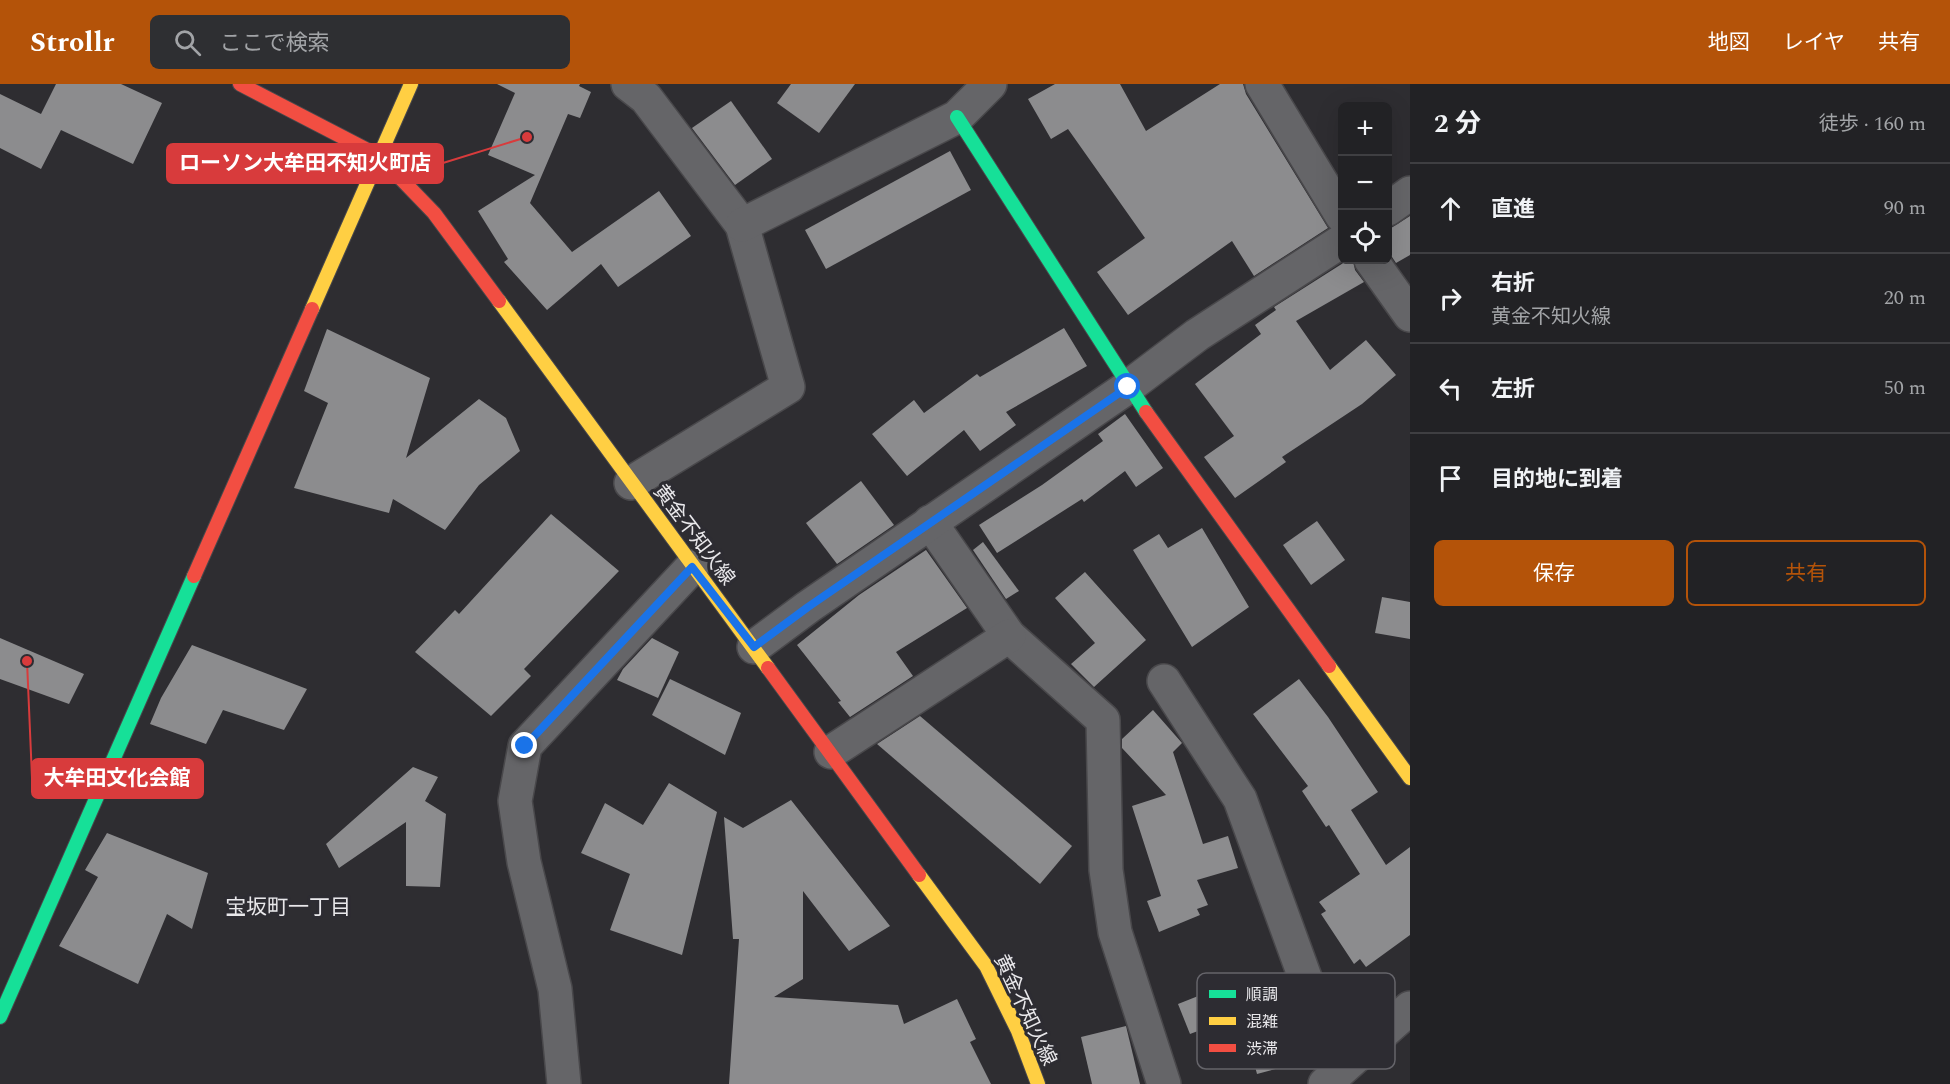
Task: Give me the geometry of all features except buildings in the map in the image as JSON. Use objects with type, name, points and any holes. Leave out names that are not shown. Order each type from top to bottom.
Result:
[{"type":"street","name":"黄金不知火線","points":[[240,84],[379,156],[434,213],[986,966],[1018,1031],[1038,1084]]},
{"type":"street","points":[[0,1017],[411,84]]},
{"type":"street","points":[[742,225],[957,117],[990,84]]},
{"type":"street","points":[[1262,84],[1338,210]]},
{"type":"street","points":[[631,483],[788,387],[742,225],[642,89]]},
{"type":"street","points":[[957,117],[1128,387],[1410,778]]},
{"type":"street","points":[[1392,206],[1410,193]]},
{"type":"street","points":[[754,647],[930,522],[1128,387],[1197,335],[1338,244]]},
{"type":"street","points":[[1374,264],[1410,315]]},
{"type":"street","points":[[930,522],[1009,636],[1103,720],[1106,870],[1115,932],[1164,1084]]},
{"type":"street","points":[[564,1084],[555,989],[524,862],[515,801],[525,746],[692,567]]},
{"type":"street","points":[[831,752],[1009,636]]},
{"type":"street","points":[[1164,681],[1240,799],[1297,973]]},
{"type":"street","points":[[1395,1021],[1410,1008]]},
{"type":"traffic: fast","points":[[957,117],[1146,412]]},
{"type":"traffic: fast","points":[[0,1017],[194,576]]},
{"type":"traffic: slow","points":[[312,309],[411,84]]},
{"type":"traffic: slow","points":[[499,301],[768,668]]},
{"type":"traffic: slow","points":[[1329,666],[1410,778]]},
{"type":"traffic: slow","points":[[919,875],[986,966],[1018,1031],[1038,1084]]},
{"type":"traffic: jam","points":[[240,84],[379,156],[434,213],[499,301]]},
{"type":"traffic: jam","points":[[194,576],[312,309]]},
{"type":"traffic: jam","points":[[1146,412],[1329,666]]},
{"type":"traffic: jam","points":[[768,668],[919,875]]},
{"type":"place","name":"ローソン大牟田不知火町店","points":[[527,137]]},
{"type":"place","name":"大牟田文化会館","points":[[27,661]]},
{"type":"district","name":"宝坂町一丁目","points":[[288,908]]},
{"type":"route","points":[[525,746],[692,567],[754,647],[808,607],[1128,387]]}]
